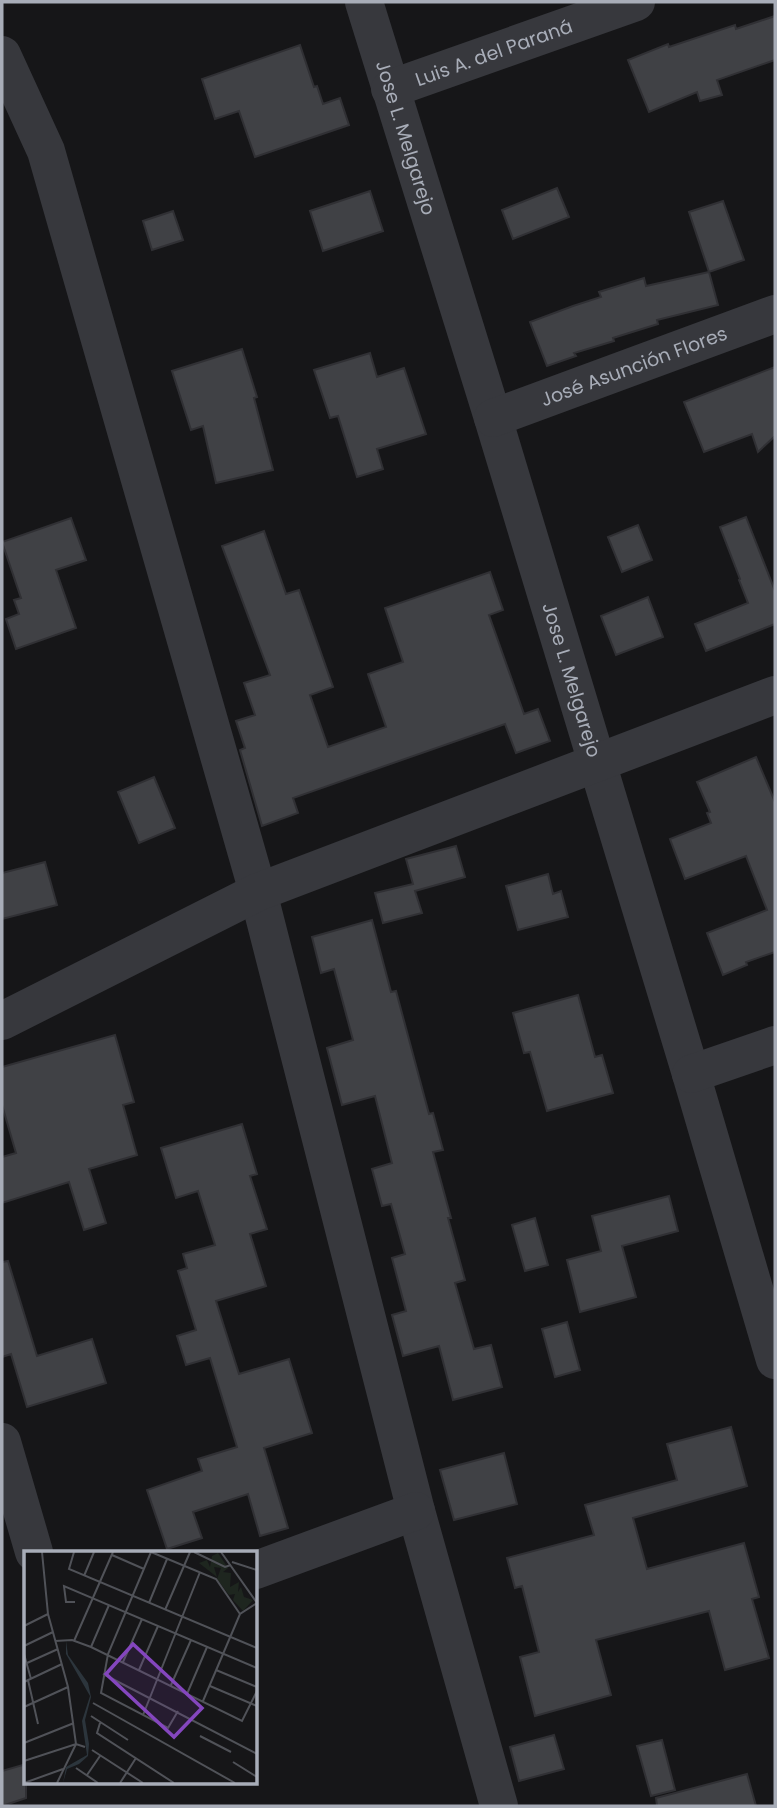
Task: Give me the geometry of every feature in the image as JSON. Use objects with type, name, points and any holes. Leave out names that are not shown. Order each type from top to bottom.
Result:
[{"type":"street","name":"Jose L. Melgarejo","points":[[364,2],[493,418],[775,1360]]},
{"type":"street","name":"Luis A. del Paraná","points":[[390,89],[636,2]]},
{"type":"street","points":[[2,55],[46,151],[258,892],[416,1511],[499,1806]]},
{"type":"street","name":"José Asunción Flores","points":[[493,418],[775,314]]},
{"type":"street","points":[[2,1021],[258,892],[775,695]]},
{"type":"street","points":[[691,1074],[775,1045]]},
{"type":"street","points":[[2,1442],[34,1551]]},
{"type":"street","points":[[257,1570],[416,1511]]},
{"type":"building","points":[[775,16],[775,60],[717,80],[722,95],[700,101],[697,92],[649,112],[628,60],[668,44],[669,47],[735,25],[736,29]]},
{"type":"building","points":[[300,45],[314,87],[317,86],[323,104],[340,98],[349,125],[255,157],[239,111],[215,119],[202,79]]},
{"type":"building","points":[[557,188],[569,217],[513,239],[502,210]]},
{"type":"building","points":[[370,191],[383,231],[323,251],[310,211]]},
{"type":"building","points":[[723,201],[744,260],[709,272],[689,212]]},
{"type":"building","points":[[173,211],[183,240],[152,250],[143,221]]},
{"type":"building","points":[[709,272],[718,305],[657,320],[658,324],[613,338],[614,341],[574,353],[576,356],[547,366],[530,322],[601,297],[599,292],[644,278],[646,286]]},
{"type":"building","points":[[242,349],[257,397],[254,398],[273,470],[216,483],[203,426],[191,430],[172,371]]},
{"type":"building","points":[[370,353],[377,377],[404,368],[426,434],[377,449],[383,469],[357,477],[338,416],[330,418],[314,370]]},
{"type":"building","points":[[775,367],[775,436],[758,452],[752,434],[704,452],[684,402]]},
{"type":"building","points":[[746,517],[775,591],[775,624],[706,651],[695,624],[748,603],[720,527]]},
{"type":"building","points":[[71,518],[86,560],[56,570],[76,628],[16,649],[6,619],[19,614],[14,600],[21,598],[2,542]]},
{"type":"building","points":[[638,525],[652,560],[622,572],[608,537]]},
{"type":"building","points":[[264,531],[286,594],[299,590],[333,687],[310,695],[328,747],[386,727],[368,674],[403,662],[385,608],[490,572],[503,610],[489,615],[524,714],[538,709],[550,741],[516,753],[505,724],[293,798],[298,813],[262,826],[240,750],[245,748],[236,721],[255,715],[244,683],[270,675],[222,546]]},
{"type":"building","points":[[648,597],[663,637],[616,655],[601,616]]},
{"type":"building","points":[[756,757],[775,802],[775,952],[746,962],[747,965],[723,975],[707,933],[767,910],[746,856],[685,879],[670,839],[711,823],[707,813],[710,812],[697,782]]},
{"type":"building","points":[[154,777],[175,828],[139,843],[118,792]]},
{"type":"building","points":[[456,846],[465,877],[415,891],[422,913],[383,923],[375,893],[413,884],[406,859]]},
{"type":"building","points":[[45,862],[57,905],[2,919],[2,873]]},
{"type":"building","points":[[548,874],[553,894],[561,891],[568,917],[518,930],[506,886]]},
{"type":"building","points":[[372,920],[391,992],[396,991],[429,1114],[433,1113],[443,1150],[433,1152],[465,1280],[455,1283],[474,1349],[491,1345],[502,1387],[453,1400],[439,1346],[403,1356],[392,1315],[406,1311],[392,1258],[405,1254],[391,1204],[382,1206],[372,1169],[392,1163],[375,1096],[342,1105],[327,1048],[353,1040],[334,969],[321,973],[312,937]]},
{"type":"building","points":[[578,995],[595,1057],[602,1055],[613,1093],[547,1111],[530,1052],[524,1053],[513,1013]]},
{"type":"building","points":[[115,1035],[134,1102],[123,1105],[137,1155],[89,1169],[106,1223],[84,1230],[69,1182],[2,1203],[2,1157],[16,1153],[2,1105],[2,1067]]},
{"type":"building","points":[[242,1124],[257,1174],[250,1176],[267,1229],[250,1234],[266,1286],[216,1301],[239,1374],[289,1359],[312,1433],[264,1448],[288,1528],[260,1536],[248,1494],[193,1512],[202,1538],[167,1549],[147,1490],[202,1471],[198,1459],[237,1447],[210,1358],[186,1365],[177,1336],[196,1330],[178,1271],[187,1268],[183,1254],[215,1245],[198,1191],[176,1198],[161,1148]]},
{"type":"building","points":[[669,1196],[678,1231],[622,1246],[636,1297],[580,1312],[567,1260],[601,1251],[592,1216]]},
{"type":"building","points":[[535,1218],[548,1265],[525,1271],[512,1225]]},
{"type":"building","points":[[8,1261],[37,1356],[92,1339],[106,1383],[27,1407],[11,1354],[2,1357],[2,1262]]},
{"type":"building","points":[[567,1322],[580,1370],[555,1377],[542,1329]]},
{"type":"building","points":[[731,1427],[747,1486],[633,1518],[647,1569],[744,1543],[759,1597],[752,1599],[769,1658],[725,1670],[709,1611],[596,1640],[611,1695],[535,1716],[520,1657],[539,1652],[522,1586],[515,1588],[507,1558],[594,1535],[585,1505],[677,1480],[667,1444]]},
{"type":"building","points":[[504,1453],[517,1504],[454,1520],[440,1470]]},
{"type":"building","points":[[554,1735],[564,1769],[519,1781],[510,1747]]},
{"type":"building","points":[[662,1740],[675,1790],[651,1796],[637,1746]]},
{"type":"building","points":[[24,1765],[26,1798],[2,1806],[2,1771]]},
{"type":"building","points":[[747,1774],[756,1806],[657,1806],[656,1798]]}]
